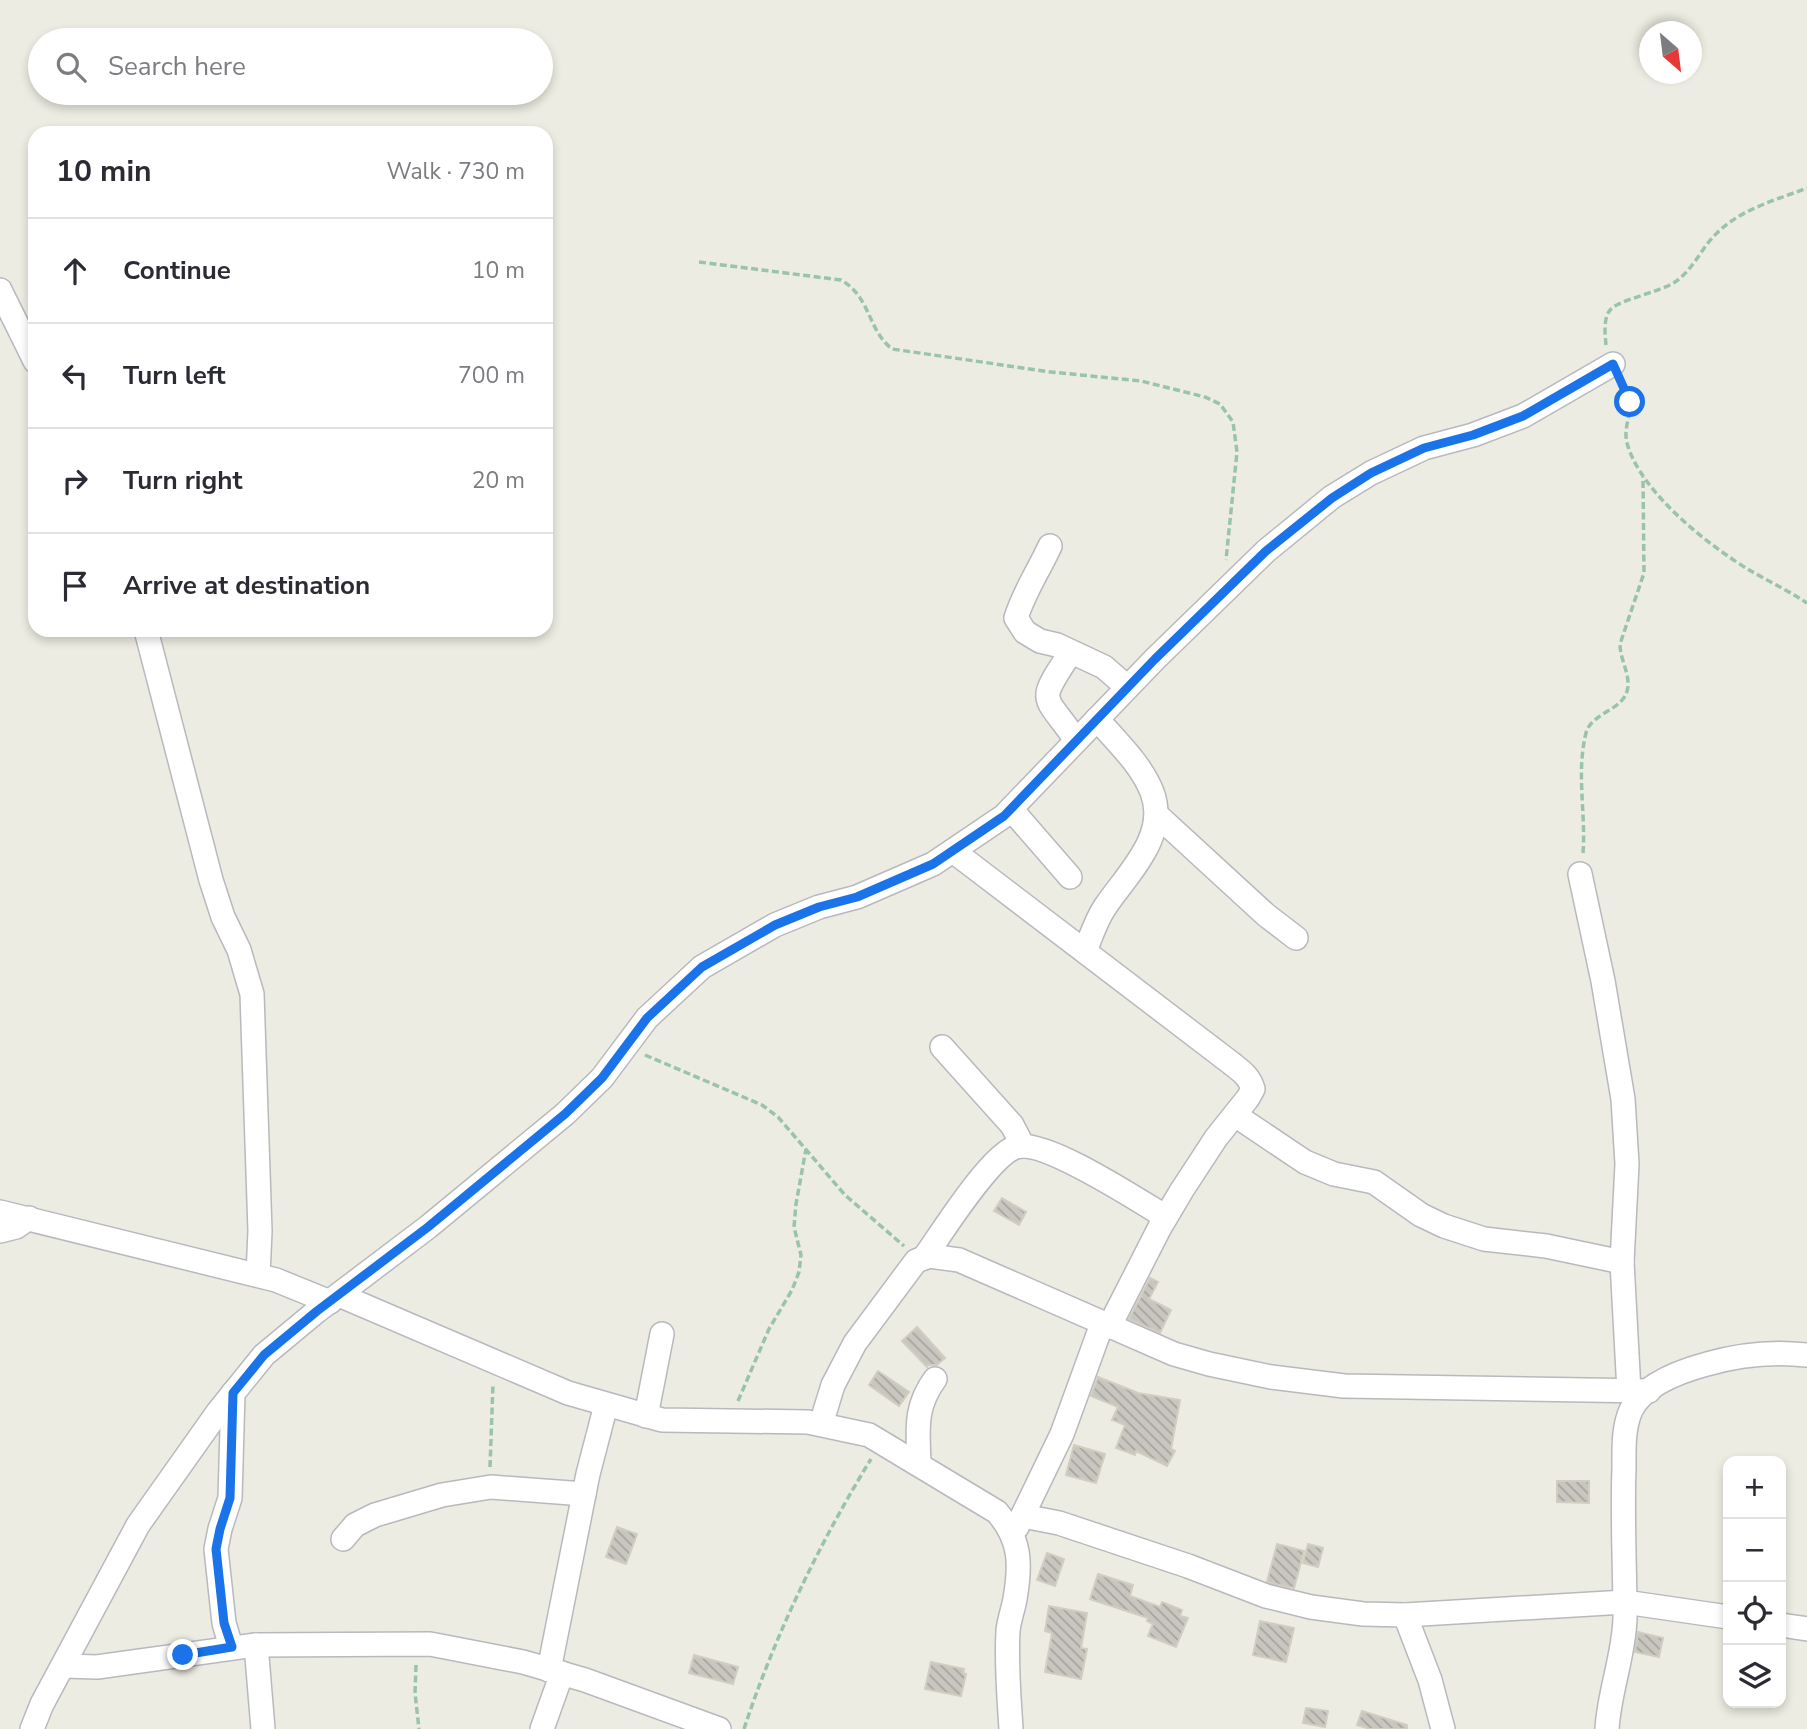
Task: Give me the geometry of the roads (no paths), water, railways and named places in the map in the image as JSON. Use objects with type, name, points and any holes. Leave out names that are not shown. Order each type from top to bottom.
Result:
[{"type":"street","points":[[0,290],[28,346]]},
{"type":"street","points":[[32,1729],[42,1704],[138,1525],[233,1393],[264,1355],[517,1156],[602,1078],[647,1018],[702,967],[775,925],[888,884],[933,864],[1004,816],[1128,687],[1266,551],[1332,498],[1371,473],[1424,448],[1473,435],[1523,416],[1613,364]]},
{"type":"street","points":[[1050,546],[1039,572],[1023,596],[1016,618],[1025,632],[1040,641],[1104,667],[1128,687]]},
{"type":"street","points":[[148,637],[211,880],[253,994],[260,1231],[258,1275]]},
{"type":"street","points":[[1071,652],[1047,690],[1052,709],[1076,740]]},
{"type":"street","points":[[1084,951],[1103,909],[1139,862],[1157,815],[1153,793],[1140,771],[1097,719]]},
{"type":"street","points":[[1011,809],[1070,877]]},
{"type":"street","points":[[1157,815],[1246,897],[1296,938]]},
{"type":"street","points":[[953,851],[1247,1076],[1253,1089],[1216,1138],[1166,1217],[1106,1325],[1062,1434],[1018,1525],[1015,1597],[1009,1629],[1012,1729]]},
{"type":"street","points":[[1580,874],[1603,981],[1623,1099],[1628,1164],[1622,1262],[1639,1391],[1639,1399],[1631,1411],[1625,1434],[1622,1545],[1625,1602],[1622,1642],[1606,1729]]},
{"type":"street","points":[[942,1046],[1012,1125],[1023,1146]]},
{"type":"street","points":[[1235,1115],[1305,1162],[1334,1174],[1374,1182],[1444,1226],[1484,1239],[1546,1246],[1622,1262]]},
{"type":"street","points":[[821,1424],[833,1385],[855,1343],[995,1163],[1016,1147],[1039,1149],[1075,1164],[1166,1217]]},
{"type":"street","points":[[0,1212],[258,1275],[335,1298],[568,1392],[646,1416],[662,1420],[821,1424],[869,1435],[1018,1525],[1059,1523],[1188,1566],[1266,1596],[1311,1608],[1363,1614],[1405,1615],[1625,1602],[1723,1616]]},
{"type":"street","points":[[0,1231],[16,1227],[29,1218]]},
{"type":"street","points":[[920,1259],[943,1256],[959,1260],[1174,1354],[1271,1377],[1344,1386],[1639,1391],[1695,1367],[1739,1355],[1780,1352],[1807,1355]]},
{"type":"street","points":[[646,1416],[662,1334]]},
{"type":"street","points":[[919,1464],[919,1408],[935,1379]]},
{"type":"street","points":[[232,1647],[224,1623],[216,1549],[230,1498],[233,1393]]},
{"type":"street","points":[[542,1729],[556,1672],[584,1494],[607,1405]]},
{"type":"street","points":[[344,1539],[355,1525],[375,1515],[442,1495],[491,1487],[584,1494]]},
{"type":"street","points":[[1405,1615],[1430,1680],[1443,1729]]},
{"type":"street","points":[[1786,1626],[1807,1629]]},
{"type":"street","points":[[64,1666],[108,1666],[232,1647],[430,1644],[523,1662],[673,1711],[719,1729]]},
{"type":"street","points":[[256,1646],[264,1729]]}]
